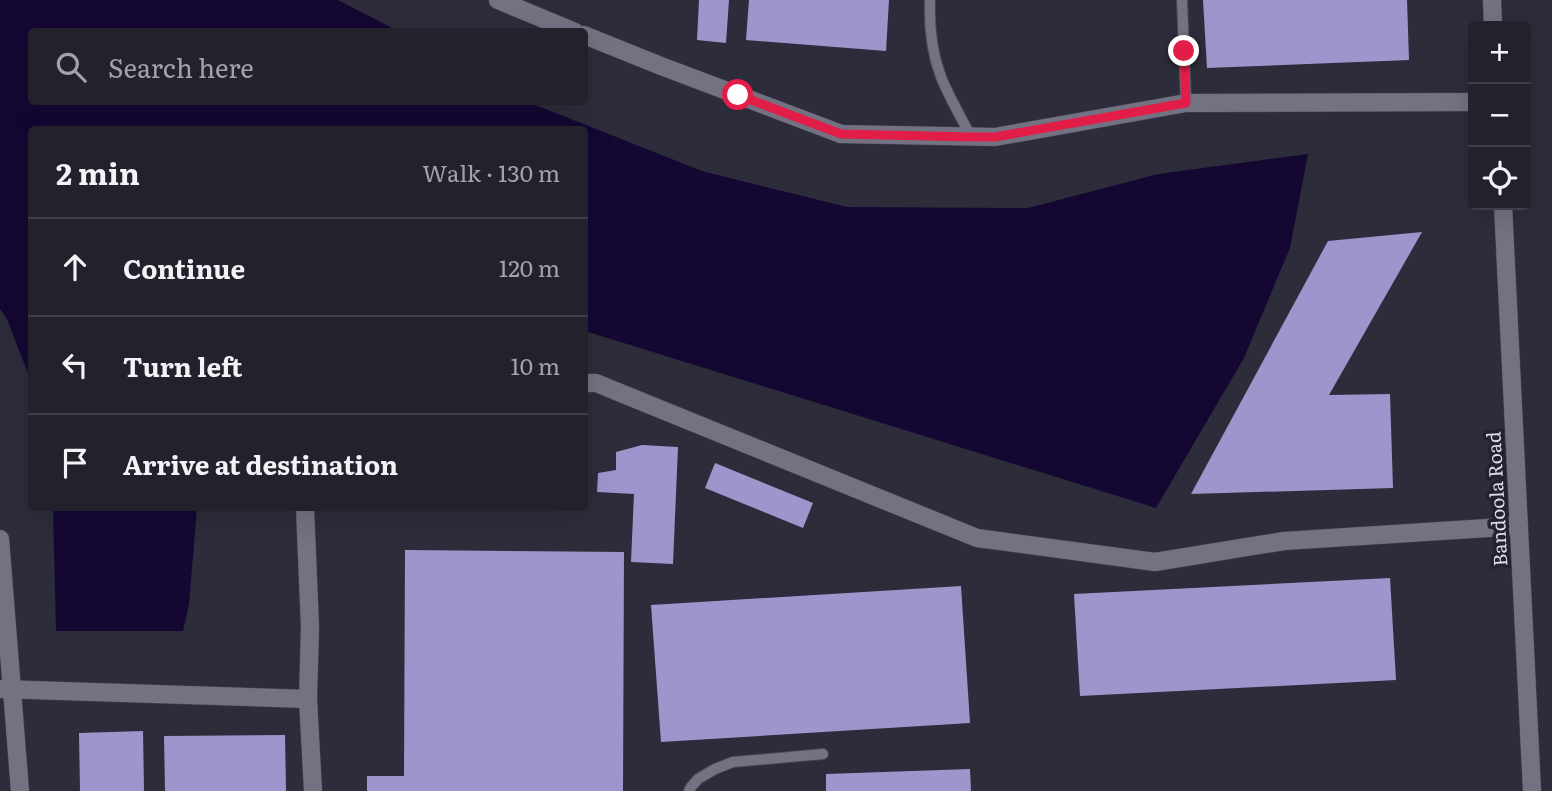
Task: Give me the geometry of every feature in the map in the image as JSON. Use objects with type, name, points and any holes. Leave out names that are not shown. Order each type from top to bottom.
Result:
[{"type":"street","points":[[498,0],[565,28]]},
{"type":"street","points":[[1492,0],[1493,21]]},
{"type":"street","points":[[588,37],[841,134],[995,137],[1186,103],[1468,102]]},
{"type":"street","name":"Bandoola Road","points":[[1503,210],[1532,791]]},
{"type":"street","points":[[588,383],[596,383],[977,538],[1155,562],[1284,541],[1518,526]]},
{"type":"street","points":[[305,511],[310,627],[308,699],[313,791]]},
{"type":"street","points":[[0,539],[6,689],[20,791]]},
{"type":"street","points":[[6,689],[308,699]]},
{"type":"lane","points":[[930,0],[933,40],[941,76],[971,137]]},
{"type":"lane","points":[[1182,0],[1186,103]]},
{"type":"lane","points":[[689,791],[698,779],[733,762],[823,754]]},
{"type":"shaded area","points":[[0,0],[338,0],[392,28],[28,28],[28,105],[536,105],[702,171],[847,207],[1028,208],[1158,174],[1308,154],[1290,248],[1244,358],[1156,508],[588,332],[588,126],[28,126],[28,373],[7,319],[0,309]]},
{"type":"shaded area","points":[[53,511],[197,511],[189,605],[183,631],[56,631]]},
{"type":"building","points":[[699,0],[729,0],[726,43],[697,40]]},
{"type":"building","points":[[749,0],[889,0],[886,51],[746,40]]},
{"type":"building","points":[[1203,0],[1407,0],[1409,60],[1207,68]]},
{"type":"building","points":[[1422,232],[1329,395],[1390,394],[1393,488],[1191,494],[1328,241]]},
{"type":"building","points":[[642,445],[678,447],[673,564],[631,562],[634,494],[597,492],[598,473],[616,470],[616,452]]},
{"type":"building","points":[[715,463],[813,503],[803,528],[705,488]]},
{"type":"building","points":[[405,550],[624,552],[623,791],[367,791],[367,776],[404,776]]},
{"type":"building","points":[[1390,578],[1396,680],[1080,696],[1074,594]]},
{"type":"building","points":[[961,586],[970,723],[661,742],[651,605]]},
{"type":"building","points":[[143,731],[144,791],[80,791],[79,733]]},
{"type":"building","points":[[285,735],[286,791],[165,791],[164,736]]},
{"type":"building","points":[[970,769],[971,791],[826,791],[826,774]]},
{"type":"route","points":[[738,95],[841,134],[995,137],[1186,103],[1184,51]]}]
